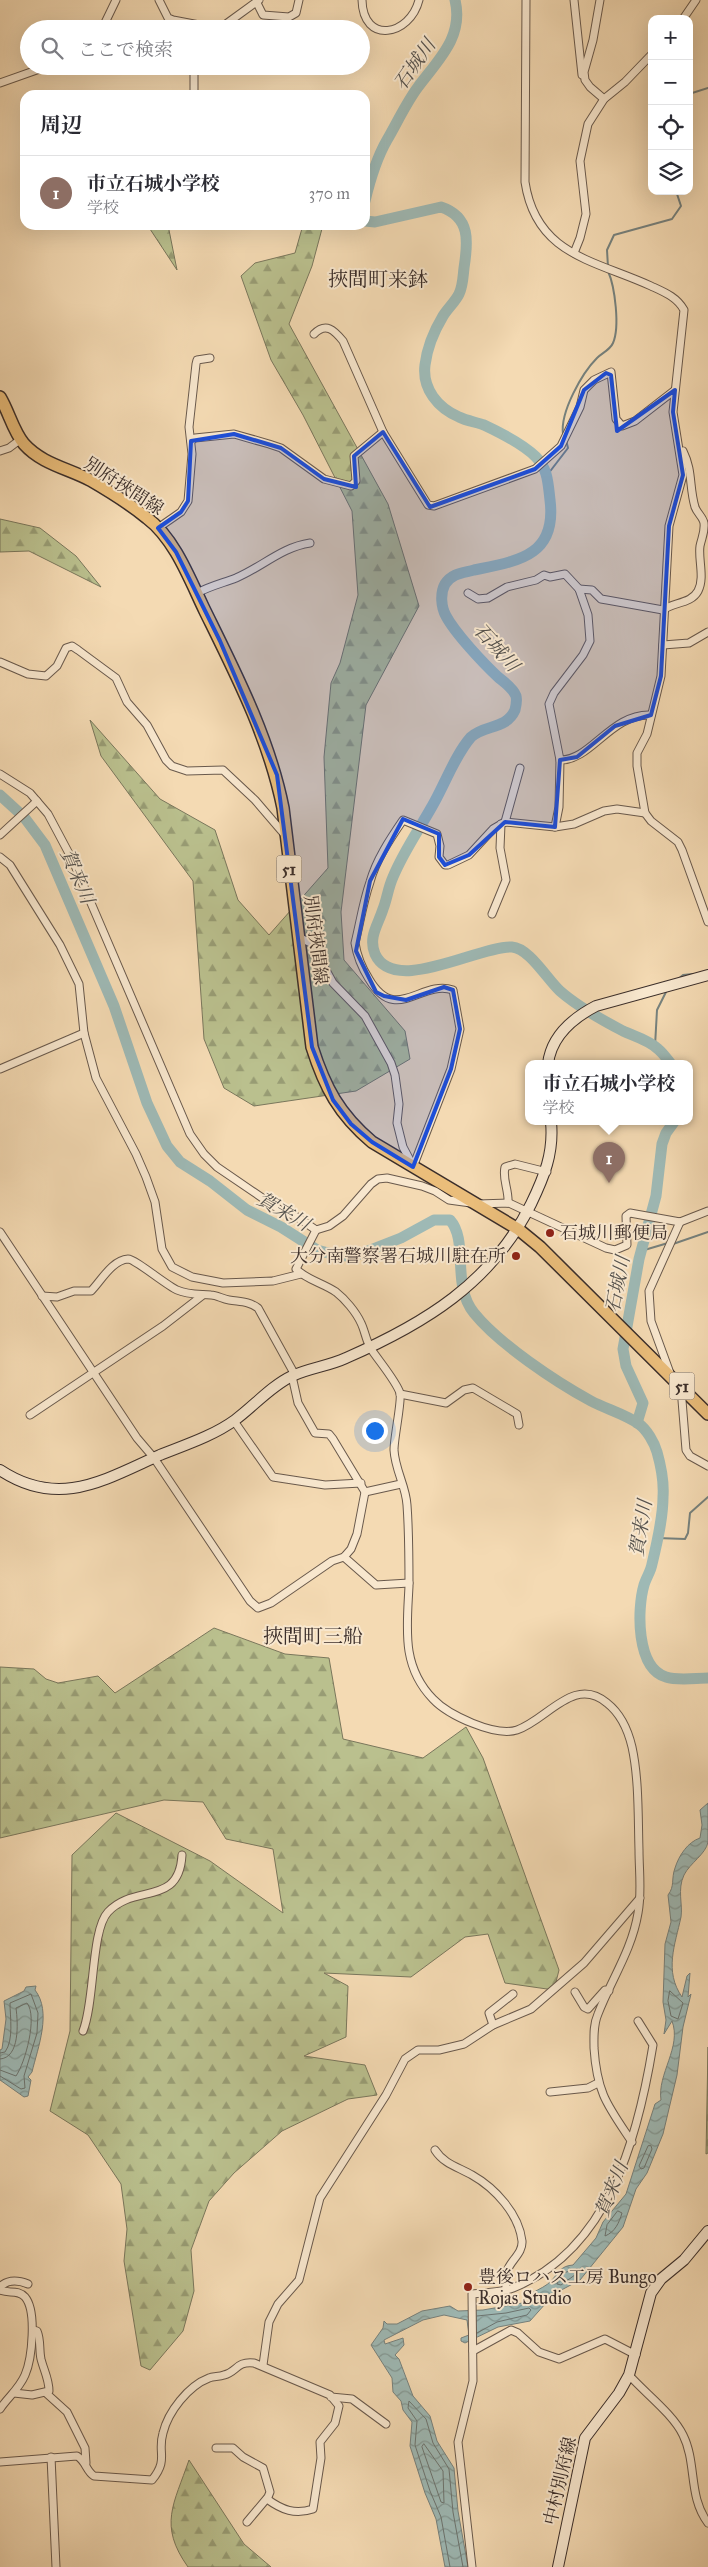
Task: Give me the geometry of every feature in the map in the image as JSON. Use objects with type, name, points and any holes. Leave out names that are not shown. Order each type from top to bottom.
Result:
[{"type":"main road","name":"別府挾間線","points":[[0,397],[21,439],[41,459],[91,481],[148,518],[176,552],[197,593],[253,710],[269,752],[280,791],[312,1047],[321,1078],[351,1124],[372,1142],[518,1229],[540,1247],[602,1310],[680,1384],[708,1414]]},
{"type":"street","points":[[106,20],[116,0]]},
{"type":"street","points":[[159,0],[168,18],[174,20]]},
{"type":"street","points":[[232,20],[258,1],[263,15],[290,18],[296,13],[299,0]]},
{"type":"street","points":[[362,0],[362,12],[367,20]]},
{"type":"street","points":[[370,25],[376,30],[389,30],[402,26],[412,18],[419,0]]},
{"type":"street","points":[[526,0],[525,182],[528,200],[537,222],[556,242],[574,253],[640,281],[680,301],[684,310],[673,412],[683,475],[669,526],[663,610],[661,676],[647,734],[637,753],[637,766],[645,813],[651,822],[678,842],[707,918]]},
{"type":"street","points":[[574,0],[579,36],[580,73],[604,99]]},
{"type":"street","points":[[585,80],[584,72],[594,40],[600,0]]},
{"type":"street","points":[[686,15],[696,0]]},
{"type":"street","points":[[574,253],[586,214],[580,161],[582,141],[588,124],[604,99],[625,82],[648,58]]},
{"type":"street","points":[[0,83],[23,75]]},
{"type":"street","points":[[194,75],[194,90]]},
{"type":"street","points":[[314,334],[320,328],[328,327],[334,330],[343,341],[383,432],[428,506],[434,506],[535,470],[561,446],[580,407],[584,390],[594,380],[606,373],[610,372],[611,375],[616,419],[622,426],[635,421],[675,390]]},
{"type":"street","points":[[158,528],[181,512],[188,501],[191,441],[189,427],[196,364],[197,360],[210,358]]},
{"type":"street","points":[[191,441],[195,438],[234,434],[281,448],[324,479],[351,486],[356,481],[354,456],[383,432]]},
{"type":"street","points":[[0,450],[9,448],[21,439]]},
{"type":"street","points":[[579,589],[592,590],[601,599],[663,610],[694,597],[700,586],[700,546],[705,533],[704,521],[695,508],[689,464],[678,445]]},
{"type":"street","points":[[197,593],[213,585],[236,578],[282,551],[310,543]]},
{"type":"street","points":[[468,593],[478,599],[488,598],[507,587],[536,580],[544,575],[550,577],[565,574],[579,589],[588,615],[590,641],[588,648],[551,698],[549,704],[560,760],[559,807],[555,827]]},
{"type":"street","points":[[663,645],[688,643],[708,632]]},
{"type":"street","points":[[0,662],[28,674],[46,676],[57,666],[66,648],[72,646],[116,678],[127,702],[147,725],[162,753],[172,766],[187,772],[223,770],[255,800],[286,836]]},
{"type":"street","points":[[560,760],[569,760],[577,757],[615,726],[639,716],[651,715]]},
{"type":"street","points":[[492,914],[506,880],[500,848],[503,823],[520,768]]},
{"type":"street","points":[[0,774],[30,793],[48,814],[73,861],[190,1134],[204,1154],[217,1167],[280,1210],[297,1217],[316,1233]]},
{"type":"street","points":[[0,836],[37,801]]},
{"type":"street","points":[[413,1167],[451,1069],[460,1029],[454,996],[452,990],[444,987],[406,1000],[396,1000],[376,992],[362,968],[355,943],[370,881],[380,858],[403,820],[437,834],[440,846],[439,858],[445,865],[448,865],[469,855],[503,823],[555,827],[574,824],[604,811],[617,809],[645,813]]},
{"type":"street","points":[[0,857],[10,865],[75,975],[81,996],[84,1033],[101,1090],[117,1116],[146,1177],[155,1202],[162,1249],[172,1267],[192,1277],[223,1283],[273,1281],[302,1274]]},
{"type":"street","points":[[297,937],[311,943],[333,983],[365,1016],[382,1046],[395,1075],[399,1104],[397,1123],[403,1147],[413,1167]]},
{"type":"street","points":[[549,1060],[558,1037],[571,1022],[596,1006],[708,976]]},
{"type":"street","points":[[0,1069],[84,1033]]},
{"type":"street","points":[[0,1470],[24,1483],[53,1490],[78,1489],[115,1476],[213,1433],[234,1421],[277,1385],[293,1376],[344,1359],[370,1347],[442,1307],[499,1256],[518,1229],[547,1172],[552,1136],[551,1125]]},
{"type":"street","points":[[508,1203],[509,1192],[503,1174],[505,1167],[515,1164],[547,1172]]},
{"type":"street","points":[[632,2142],[608,2105],[598,2083],[594,2032],[596,2017],[630,1941],[640,1898],[638,1813],[632,1750],[626,1726],[612,1707],[601,1697],[586,1693],[573,1695],[562,1700],[537,1720],[516,1730],[503,1732],[485,1728],[435,1702],[420,1685],[410,1663],[406,1640],[409,1583],[408,1508],[395,1466],[394,1449],[400,1394],[370,1347],[362,1323],[337,1292],[296,1269],[316,1233],[343,1216],[378,1179],[387,1178],[422,1186],[435,1191],[449,1200],[478,1204],[508,1203],[606,1248],[615,1250],[627,1244],[626,1216],[634,1212],[680,1222],[708,1211]]},
{"type":"street","points":[[670,1375],[651,1321],[649,1291],[680,1222]]},
{"type":"street","points":[[0,1232],[42,1296],[137,1438],[154,1458],[250,1601],[258,1608],[271,1603],[332,1561],[344,1557],[351,1549],[357,1534],[365,1492],[329,1434],[315,1433],[298,1403],[293,1376],[258,1308],[248,1302],[192,1295],[170,1286],[131,1259],[123,1261],[111,1269],[91,1291],[74,1291],[57,1297],[42,1296]]},
{"type":"street","points":[[30,1415],[92,1371],[163,1326],[203,1295]]},
{"type":"street","points":[[680,1384],[686,1450],[690,1456],[708,1466]]},
{"type":"street","points":[[400,1394],[446,1404],[464,1390],[473,1388],[517,1414],[519,1425]]},
{"type":"street","points":[[234,1421],[273,1477],[325,1485],[361,1483]]},
{"type":"street","points":[[365,1492],[401,1484]]},
{"type":"street","points":[[344,1557],[376,1585],[386,1586],[409,1583]]},
{"type":"street","points":[[83,2031],[92,1999],[97,1936],[106,1914],[123,1901],[164,1889],[174,1884],[182,1867],[182,1855]]},
{"type":"street","points":[[263,2365],[269,2322],[278,2304],[299,2280],[320,2198],[386,2095],[405,2059],[418,2050],[438,2050],[464,2044],[475,2039],[493,2026],[531,2009],[584,1963],[640,1898]]},
{"type":"street","points":[[575,1992],[584,2007],[588,2009],[605,1990],[609,1991]]},
{"type":"street","points":[[493,2026],[489,2013],[513,1994]]},
{"type":"street","points":[[472,2567],[458,2442],[471,2396],[473,2343],[471,2297],[472,2294],[506,2290],[548,2269],[574,2246],[605,2203],[632,2142],[653,2045],[638,2021]]},
{"type":"street","points":[[550,2092],[588,2088],[598,2083]]},
{"type":"street","points":[[435,2150],[444,2162],[486,2184],[512,2214],[519,2229],[522,2246],[507,2272],[506,2290]]},
{"type":"street","name":"中村別府線","points":[[558,2567],[584,2438],[619,2393],[629,2375],[636,2355],[642,2322],[651,2294],[661,2279],[684,2260],[708,2231]]},
{"type":"street","points":[[0,2288],[8,2281],[18,2280],[28,2284]]},
{"type":"street","points":[[0,2288],[20,2293],[25,2297],[33,2316],[33,2330],[26,2374],[14,2393],[0,2409]]},
{"type":"street","points":[[33,2330],[37,2331],[39,2336],[41,2359],[48,2379],[49,2391],[46,2393]]},
{"type":"street","points":[[473,2351],[511,2330],[518,2333],[540,2352],[558,2359],[606,2339],[636,2355]]},
{"type":"street","points":[[0,2462],[77,2456],[83,2459],[90,2473],[94,2476],[152,2480],[162,2462],[162,2434],[171,2412],[188,2393],[208,2378],[227,2374],[241,2363],[263,2365],[331,2396],[352,2399],[386,2424]]},
{"type":"street","points":[[629,2375],[682,2433],[691,2459],[698,2508],[708,2523]]},
{"type":"street","points":[[14,2393],[46,2393],[67,2412],[85,2448],[86,2465]]},
{"type":"street","points":[[267,2499],[281,2509],[296,2512],[312,2509],[321,2458],[320,2442],[335,2423],[339,2412],[339,2406],[331,2396]]},
{"type":"street","points":[[216,2448],[233,2448],[243,2457],[261,2464],[270,2492],[267,2499],[247,2522]]},
{"type":"street","points":[[51,2457],[56,2567]]},
{"type":"highlighted area","points":[[606,373],[611,375],[617,431],[675,390],[673,412],[683,475],[669,526],[661,676],[651,715],[615,726],[577,757],[560,760],[555,827],[505,822],[469,855],[445,865],[439,857],[439,834],[403,819],[370,881],[356,951],[376,992],[384,996],[406,1000],[444,987],[453,990],[460,1029],[451,1069],[413,1167],[372,1142],[351,1124],[333,1100],[312,1047],[277,775],[220,641],[176,552],[158,528],[181,512],[188,501],[191,441],[234,434],[281,448],[324,479],[356,487],[354,456],[383,432],[430,507],[535,469],[561,446],[584,390]]},
{"type":"green space","points":[[151,230],[169,230],[177,270]]},
{"type":"green space","points":[[302,230],[322,230],[312,266],[289,324],[388,504],[419,606],[366,705],[341,912],[344,960],[405,1031],[410,1059],[356,1091],[254,1106],[224,1088],[204,1039],[193,881],[101,756],[90,720],[160,799],[215,830],[238,900],[269,935],[328,868],[324,757],[331,683],[340,663],[358,595],[352,511],[303,415],[271,360],[241,276],[255,263],[295,253]]},
{"type":"green space","points":[[0,519],[40,528],[76,556],[101,587],[29,551],[0,552]]},
{"type":"green space","points":[[214,1628],[285,1654],[329,1658],[343,1739],[423,1758],[466,1727],[483,1758],[559,1970],[554,1990],[505,1983],[488,1934],[465,1937],[411,1977],[324,1973],[348,1986],[346,2037],[304,2056],[365,2065],[377,2095],[348,2099],[282,2131],[234,2173],[209,2201],[191,2250],[194,2291],[183,2331],[150,2370],[141,2366],[124,2261],[127,2229],[121,2184],[88,2135],[50,2111],[70,2031],[72,1855],[116,1813],[210,1861],[283,1913],[273,1849],[226,1839],[203,1802],[164,1800],[0,1838],[0,1667],[34,1669],[46,1679],[58,1683],[98,1676],[115,1693]]},
{"type":"green space","points":[[708,2047],[708,2153],[706,2154]]},
{"type":"green space","points":[[189,2460],[244,2544],[271,2567],[188,2567],[173,2539],[171,2526],[174,2502]]},
{"type":"water","points":[[708,1803],[708,1842],[704,1851],[684,1875],[682,1881],[681,1917],[674,1948],[673,1977],[682,1997],[687,1976],[690,1973],[688,1997],[691,1994],[683,2027],[677,2075],[663,2134],[647,2173],[636,2189],[623,2227],[580,2280],[554,2294],[530,2321],[498,2327],[465,2343],[461,2341],[461,2338],[469,2335],[467,2320],[444,2315],[423,2320],[384,2340],[385,2344],[403,2338],[404,2345],[395,2355],[399,2359],[413,2396],[430,2416],[437,2441],[454,2468],[458,2511],[468,2567],[445,2567],[436,2519],[425,2493],[410,2446],[412,2422],[403,2410],[401,2401],[393,2392],[392,2378],[371,2345],[383,2328],[384,2321],[387,2324],[397,2324],[422,2311],[450,2306],[458,2311],[483,2310],[528,2302],[532,2293],[548,2284],[563,2268],[573,2265],[596,2238],[603,2222],[626,2194],[655,2104],[661,2100],[662,2080],[674,2041],[672,2021],[664,2034],[666,2020],[663,2002],[665,1944],[671,1922],[668,1895],[679,1858],[688,1846],[700,1838],[702,1825],[700,1810]]},
{"type":"water","points":[[36,1986],[35,1990],[43,2009],[42,2030],[32,2072],[28,2077],[31,2080],[28,2096],[24,2097],[0,2080],[0,2050],[2,2049],[6,2019],[4,2001],[24,1991],[26,1987]]},
{"type":"waterway","name":"石城川","points":[[370,182],[383,147],[418,87],[441,57],[453,37],[457,13],[455,0]]},
{"type":"waterway","points":[[693,93],[708,88]]},
{"type":"waterway","points":[[608,267],[607,250],[614,235],[672,219],[681,206],[677,195]]},
{"type":"waterway","name":"石城川","points":[[370,222],[441,207],[451,211],[463,224],[466,240],[463,281],[457,297],[443,316],[431,340],[425,365],[426,382],[433,397],[451,413],[484,425],[504,435],[536,457],[543,466],[547,477],[551,519],[541,544],[531,553],[519,559],[458,574],[448,580],[443,588],[442,604],[450,623],[477,656],[513,690],[516,696],[516,707],[506,721],[471,737],[456,759],[435,801],[397,867],[374,931],[373,948],[375,954],[385,966],[400,970],[418,970],[439,966],[498,948],[512,947],[518,949],[531,958],[567,997],[582,1008],[623,1031],[650,1043],[662,1052],[668,1060]]},
{"type":"waterway","points":[[563,434],[565,415],[573,393],[591,365],[612,345],[615,336],[616,307],[608,271]]},
{"type":"waterway","points":[[548,474],[568,448],[566,440]]},
{"type":"waterway","name":"賀来川","points":[[0,795],[24,817],[45,845],[114,1006],[147,1103],[167,1146],[180,1162],[210,1181],[247,1210],[281,1227],[317,1250],[332,1254],[347,1256],[360,1254],[401,1238],[434,1220],[450,1220],[456,1229],[459,1239],[463,1290],[467,1302],[485,1325],[513,1349],[561,1384],[591,1401],[634,1420],[645,1430],[657,1452],[662,1475],[663,1492],[658,1539],[645,1582],[640,1608],[641,1637],[644,1650],[649,1662],[656,1671],[666,1677],[681,1679],[708,1678]]},
{"type":"waterway","points":[[677,980],[683,975],[693,974]]},
{"type":"waterway","points":[[655,1046],[657,1010],[667,990]]},
{"type":"waterway","name":"石城川","points":[[637,1423],[643,1403],[626,1366],[623,1349],[639,1259],[656,1196],[662,1144],[672,1125]]},
{"type":"waterway","points":[[673,1244],[708,1232]]},
{"type":"waterway","points":[[641,1251],[668,1243]]},
{"type":"waterway","points":[[657,1538],[685,1539],[688,1533],[690,1513],[708,1497]]},
{"type":"place","name":"市立石城小学校","points":[[609,1183]]},
{"type":"place","name":"石城川郵便局","points":[[550,1233]]},
{"type":"place","name":"大分南警察署石城川駐在所","points":[[516,1256]]},
{"type":"place","name":"豊後ロハス工房 Bungo Rojas Studio","points":[[468,2287]]},
{"type":"district","name":"挾間町来鉢","points":[[378,279]]},
{"type":"district","name":"挾間町三船","points":[[313,1636]]}]
